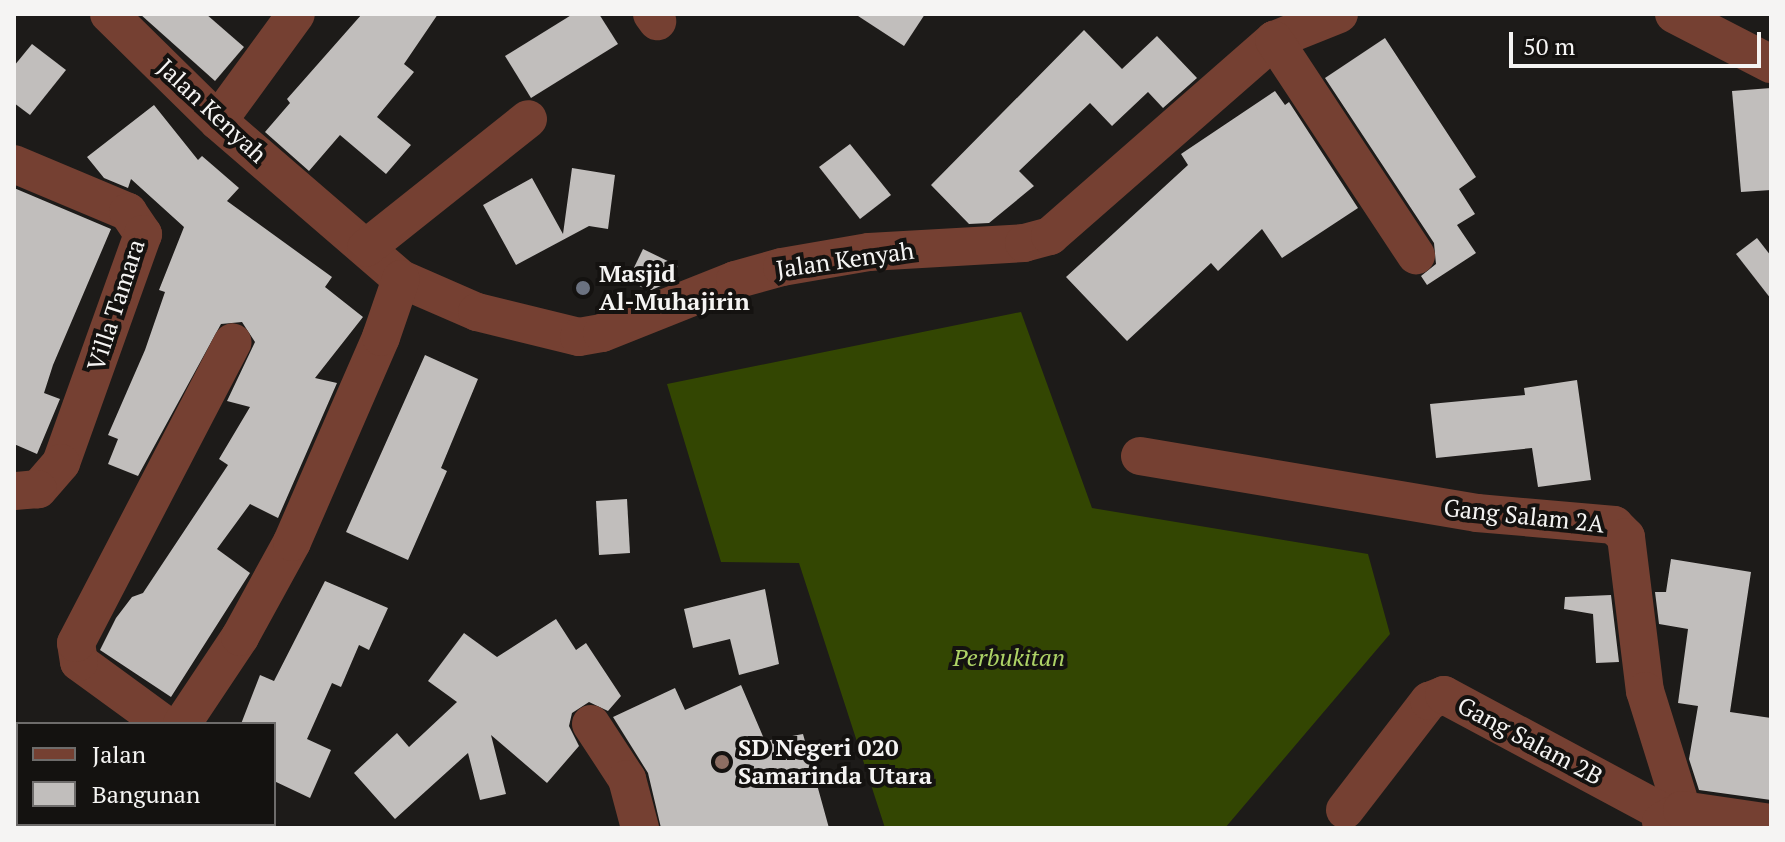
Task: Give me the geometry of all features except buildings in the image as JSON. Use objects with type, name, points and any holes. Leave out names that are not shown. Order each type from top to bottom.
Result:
[{"type":"street","name":"Jalan Kenyah","points":[[109,14],[218,121],[401,279],[477,312],[579,337],[602,333],[735,280],[782,267],[869,252],[1024,243],[1050,236],[1274,40],[1339,14]]},
{"type":"street","points":[[218,121],[296,14]]},
{"type":"street","points":[[1674,14],[1771,64]]},
{"type":"street","points":[[1274,40],[1416,255]]},
{"type":"street","points":[[366,248],[528,119]]},
{"type":"street","name":"Villa Tamara","points":[[14,164],[128,212],[143,234],[61,463],[38,489],[14,491]]},
{"type":"street","points":[[183,722],[240,637],[292,542],[381,337],[401,279]]},
{"type":"street","points":[[161,722],[79,662],[76,643],[233,342]]},
{"type":"street","name":"Gang Salam 2A","points":[[1140,456],[1477,513],[1614,525],[1626,537],[1645,691],[1669,818]]},
{"type":"street","name":"Gang Salam 2B","points":[[1345,810],[1429,701],[1444,695],[1669,818],[1771,823]]},
{"type":"street","points":[[591,724],[627,779],[640,828]]},
{"type":"green space","name":"Perbukitan","points":[[1021,312],[1092,508],[1368,554],[1390,634],[1225,828],[885,828],[799,563],[721,562],[667,384]]},
{"type":"place","name":"Masjid Al-Muhajirin","points":[[583,288]]},
{"type":"place","name":"SD Negeri 020 Samarinda Utara","points":[[722,762]]}]
